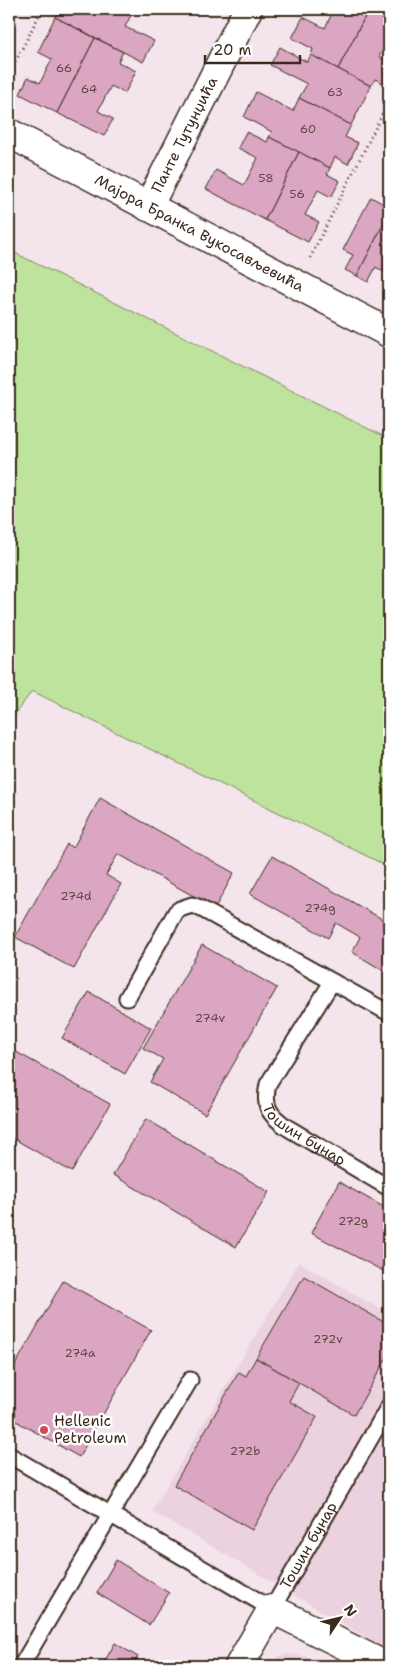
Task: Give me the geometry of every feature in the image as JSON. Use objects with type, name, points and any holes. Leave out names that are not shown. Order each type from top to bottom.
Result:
[{"type":"street","name":"Панте Тутунџића","points":[[148,206],[248,9]]},
{"type":"street","name":"Мајора Бранка Вукосављевића","points":[[9,133],[389,333]]},
{"type":"street","points":[[272,1609],[380,1665]]},
{"type":"street","name":"Тошин бунар","points":[[239,1666],[272,1609]]},
{"type":"lane","points":[[126,998],[170,921],[180,908],[192,905],[389,1013]]},
{"type":"lane","name":"Тошин бунар","points":[[332,982],[268,1084],[265,1097],[268,1110],[276,1120],[288,1128],[389,1188]]},
{"type":"lane","points":[[21,1666],[190,1380]]},
{"type":"lane","name":"Тошин бунар","points":[[272,1609],[389,1406]]},
{"type":"lane","points":[[9,1455],[272,1609]]},
{"type":"path","points":[[9,75],[42,9]]},
{"type":"path","points":[[297,285],[389,101]]},
{"type":"shaded area","points":[[299,1262],[389,1314],[389,1651],[152,1511]]},
{"type":"shaded area","points":[[286,1654],[304,1656],[335,1666],[270,1666],[279,1656]]},
{"type":"green space","points":[[9,250],[389,439],[389,867],[32,691],[9,722]]},
{"type":"building","points":[[60,9],[124,9],[132,13],[125,27],[154,41],[143,62],[55,17]]},
{"type":"building","points":[[334,9],[369,9],[338,69],[311,55],[313,49],[292,38],[303,17],[325,28]]},
{"type":"building","points":[[369,9],[389,9],[389,38],[379,57],[389,62],[389,76],[385,84],[375,79],[371,86],[338,69]]},
{"type":"building","points":[[55,17],[95,38],[57,113],[20,94],[28,77],[40,83],[52,59],[38,52]]},
{"type":"building","points":[[95,38],[123,52],[118,62],[136,71],[125,93],[111,86],[98,111],[113,119],[104,136],[57,113]]},
{"type":"building","points":[[280,47],[307,62],[311,55],[371,86],[351,125],[299,98],[307,84],[270,65]]},
{"type":"building","points":[[256,92],[293,111],[299,98],[351,125],[345,137],[358,143],[348,164],[335,157],[330,168],[269,137],[272,132],[244,117]]},
{"type":"building","points":[[246,132],[267,142],[269,137],[299,152],[265,220],[206,189],[216,170],[244,185],[258,158],[238,148]]},
{"type":"building","points":[[299,152],[330,168],[327,174],[340,181],[331,197],[318,190],[305,215],[319,222],[308,242],[265,220]]},
{"type":"building","points":[[371,197],[389,207],[389,213],[357,276],[345,270],[353,255],[343,250]]},
{"type":"building","points":[[389,213],[389,262],[384,272],[376,267],[368,282],[357,276]]},
{"type":"building","points":[[100,798],[234,873],[215,908],[118,854],[106,875],[121,884],[74,969],[15,937],[67,844],[73,848]]},
{"type":"building","points":[[272,856],[389,923],[389,974],[352,952],[360,937],[336,923],[328,938],[250,894]]},
{"type":"building","points":[[202,945],[277,988],[205,1114],[150,1082],[163,1059],[143,1048]]},
{"type":"building","points":[[89,992],[151,1028],[125,1074],[62,1038]]},
{"type":"building","points":[[9,1048],[110,1104],[72,1172],[9,1136]]},
{"type":"building","points":[[146,1119],[269,1192],[236,1247],[113,1175]]},
{"type":"building","points":[[339,1182],[389,1210],[389,1274],[311,1233]]},
{"type":"building","points":[[304,1276],[389,1325],[389,1354],[354,1415],[256,1358]]},
{"type":"building","points":[[63,1281],[151,1330],[79,1457],[9,1417],[9,1376]]},
{"type":"building","points":[[256,1358],[299,1383],[289,1401],[317,1417],[252,1530],[174,1485],[239,1372],[246,1376]]},
{"type":"building","points":[[116,1560],[169,1593],[149,1625],[97,1593]]},
{"type":"building","points":[[115,1643],[138,1657],[132,1666],[102,1666]]},
{"type":"place","name":"Hellenic Petroleum","points":[[44,1430]]}]
